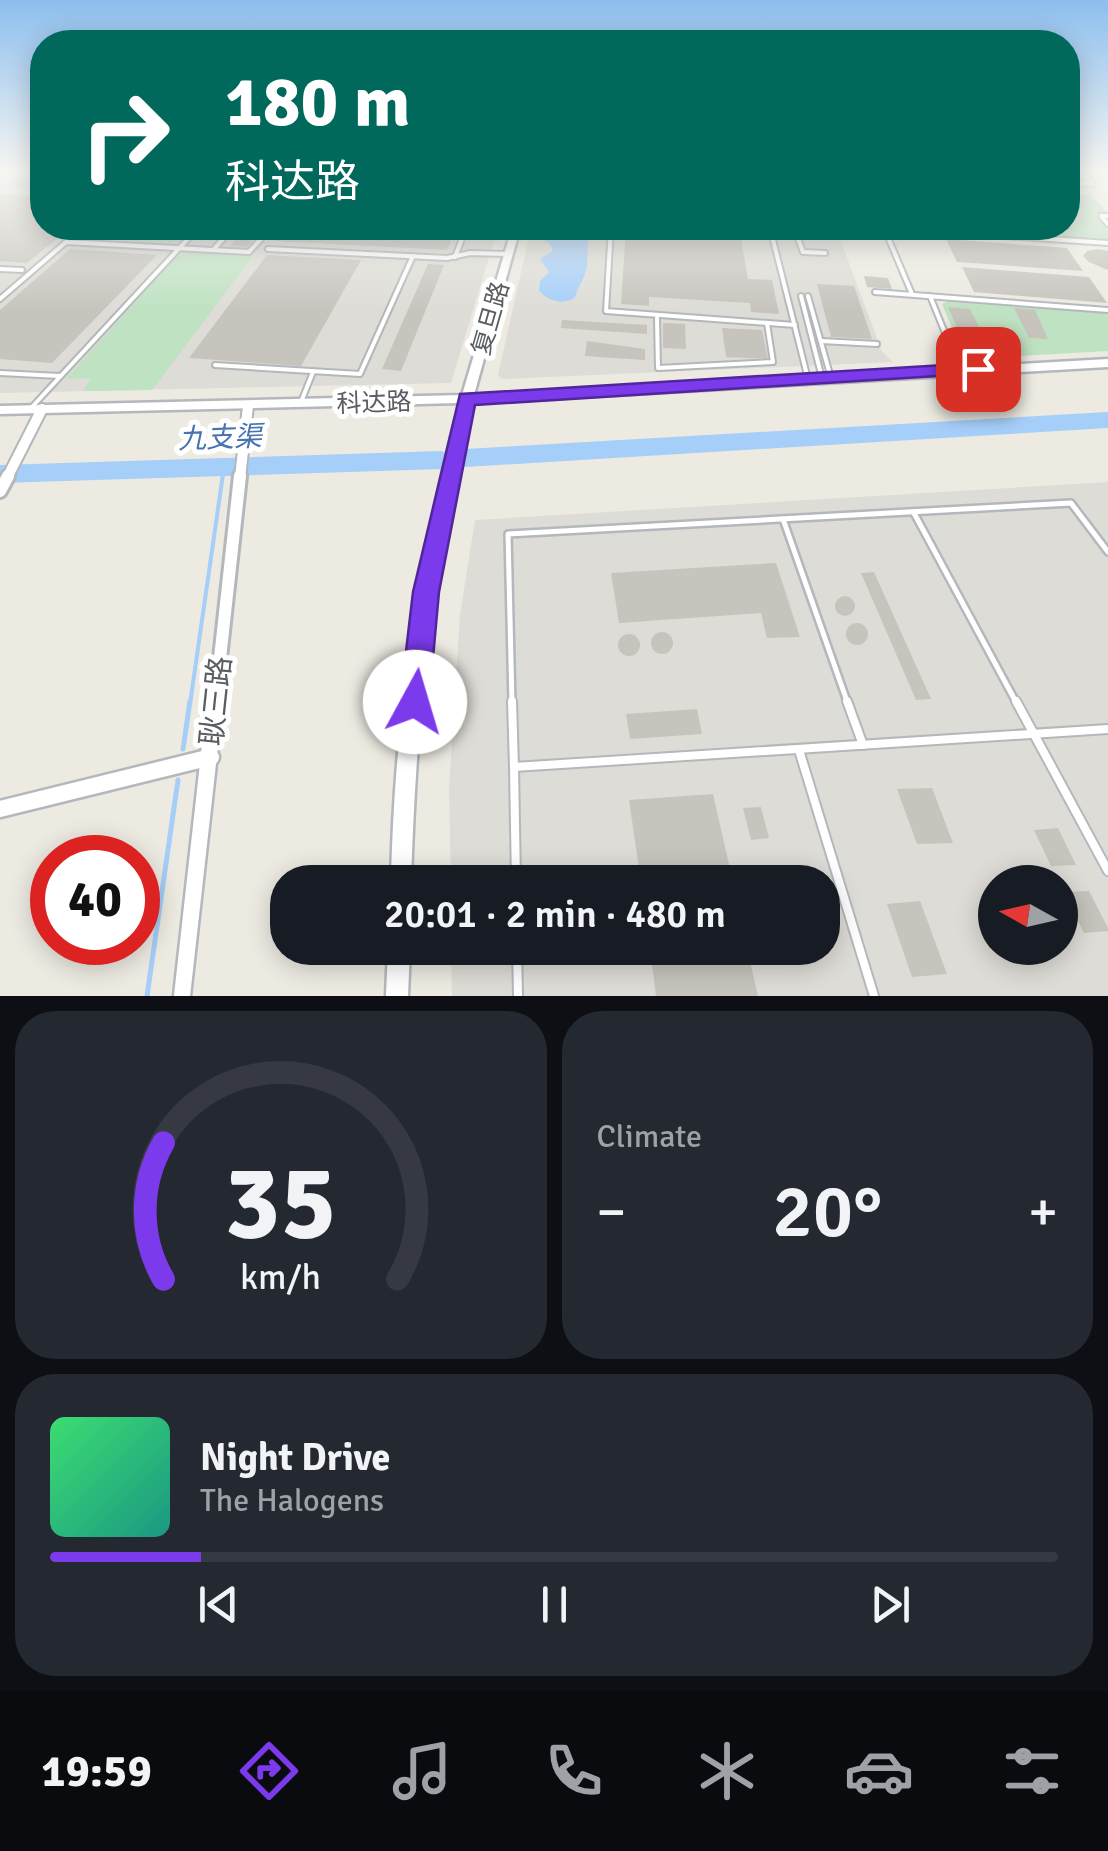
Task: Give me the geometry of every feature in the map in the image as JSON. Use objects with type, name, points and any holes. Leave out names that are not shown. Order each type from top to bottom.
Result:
[{"type":"street","name":"复旦路","points":[[402,865],[426,592],[467,399],[512,240]]},
{"type":"street","name":"科达路","points":[[0,410],[467,399],[1108,362]]},
{"type":"street","name":"耿三路","points":[[182,996],[248,406]]},
{"type":"street","points":[[0,491],[30,432],[36,409]]},
{"type":"street","points":[[0,810],[211,757]]},
{"type":"street","points":[[397,996],[398,965]]},
{"type":"lane","points":[[36,409],[60,376],[187,240]]},
{"type":"lane","points":[[213,250],[223,240]]},
{"type":"lane","points":[[0,299],[66,242],[249,252],[260,240]]},
{"type":"lane","points":[[455,257],[461,240]]},
{"type":"lane","points":[[610,240],[606,310],[620,316],[795,325]]},
{"type":"lane","points":[[773,240],[795,325],[821,378]]},
{"type":"lane","points":[[799,240],[803,252],[826,253]]},
{"type":"lane","points":[[889,240],[912,294]]},
{"type":"lane","points":[[1063,240],[1108,243]]},
{"type":"lane","points":[[268,249],[455,257],[470,253],[508,254]]},
{"type":"lane","points":[[215,365],[360,374],[413,256]]},
{"type":"lane","points":[[0,269],[22,270]]},
{"type":"lane","points":[[875,292],[1108,310]]},
{"type":"lane","points":[[804,296],[820,340],[821,378],[804,296]]},
{"type":"lane","points":[[930,296],[960,370]]},
{"type":"lane","points":[[657,318],[658,368],[773,362],[767,324]]},
{"type":"lane","points":[[820,340],[877,344]]},
{"type":"lane","points":[[300,404],[313,372]]},
{"type":"lane","points":[[0,373],[60,376]]},
{"type":"lane","points":[[516,865],[508,534],[1071,503],[1108,552]]},
{"type":"lane","points":[[913,512],[1108,871]]},
{"type":"lane","points":[[784,519],[864,745]]},
{"type":"lane","points":[[514,767],[1108,729]]},
{"type":"lane","points":[[799,749],[874,996]]},
{"type":"lane","points":[[517,965],[518,996]]},
{"type":"shaded area","points":[[0,217],[30,217],[30,240],[494,240],[451,383],[0,393]]},
{"type":"shaded area","points":[[528,240],[840,240],[882,352],[893,362],[502,379],[498,375]]},
{"type":"shaded area","points":[[1108,482],[1108,996],[452,996],[451,965],[840,965],[840,865],[451,865],[449,788],[460,615],[475,520]]},
{"type":"green space","points":[[1080,217],[1098,217],[1108,230],[1108,241],[1080,239]]},
{"type":"green space","points":[[125,240],[180,240],[169,244]]},
{"type":"green space","points":[[189,252],[253,256],[152,390],[83,391],[91,378],[66,379],[176,257]]},
{"type":"green space","points":[[950,300],[1108,312],[1108,351],[965,359],[942,304]]},
{"type":"water","points":[[544,240],[588,240],[585,274],[575,297],[566,301],[551,299],[539,290],[540,281],[549,272],[540,259],[553,251]]},
{"type":"building","points":[[0,217],[30,217],[30,240],[55,240],[27,263],[0,261]]},
{"type":"building","points":[[235,240],[253,240],[247,247],[230,246]]},
{"type":"building","points":[[275,240],[451,240],[447,250]]},
{"type":"building","points":[[625,240],[741,240],[748,279],[772,280],[779,314],[751,312],[750,303],[649,297],[649,306],[621,304]]},
{"type":"building","points":[[946,240],[1067,248],[1083,271],[957,262]]},
{"type":"building","points":[[70,249],[157,255],[52,363],[0,359],[0,310]]},
{"type":"building","points":[[1098,249],[1108,251],[1108,270],[1083,256]]},
{"type":"building","points":[[267,255],[361,260],[301,366],[189,358]]},
{"type":"building","points":[[428,264],[444,265],[401,371],[382,369]]},
{"type":"building","points":[[962,267],[1089,277],[1107,303],[974,292]]},
{"type":"building","points":[[864,276],[888,278],[892,289],[867,287]]},
{"type":"building","points":[[817,284],[854,286],[872,339],[831,337]]},
{"type":"building","points":[[948,307],[970,309],[989,348],[958,346],[952,331],[959,332]]},
{"type":"building","points":[[1014,308],[1035,310],[1048,339],[1029,338]]},
{"type":"building","points":[[562,320],[647,325],[647,334],[561,328]]},
{"type":"building","points":[[663,323],[685,324],[686,349],[663,348]]},
{"type":"building","points":[[722,328],[762,330],[768,359],[726,357]]},
{"type":"building","points":[[587,341],[645,349],[645,360],[585,356]]},
{"type":"building","points":[[776,563],[800,637],[767,638],[761,613],[619,623],[611,573]]},
{"type":"building","points":[[874,572],[931,699],[916,700],[861,573]]},
{"type":"building","points":[[841,596],[849,596],[855,606],[849,616],[841,616],[835,610],[835,602]]},
{"type":"building","points":[[857,623],[865,626],[865,642],[857,645],[849,642],[846,634],[849,626]]},
{"type":"building","points":[[662,632],[670,635],[670,651],[662,654],[654,651],[651,643],[654,635]]},
{"type":"building","points":[[629,634],[637,637],[637,653],[629,656],[621,653],[618,645],[621,637]]},
{"type":"building","points":[[697,709],[702,734],[630,739],[626,714]]},
{"type":"building","points":[[932,788],[953,843],[917,844],[897,789]]},
{"type":"building","points":[[713,794],[729,865],[639,865],[629,800]]},
{"type":"building","points":[[761,807],[769,838],[751,840],[743,808]]},
{"type":"building","points":[[1058,828],[1076,865],[1051,865],[1034,830]]},
{"type":"building","points":[[1078,891],[1089,891],[1108,931],[1084,933],[1078,921]]},
{"type":"building","points":[[920,901],[947,974],[912,977],[887,904]]},
{"type":"building","points":[[652,965],[751,965],[758,996],[656,996]]},
{"type":"waterway","name":"九支渠","points":[[465,458],[1108,420]]},
{"type":"waterway","name":"九支渠","points":[[0,474],[442,460]]},
{"type":"waterway","points":[[190,704],[224,467]]},
{"type":"waterway","points":[[183,749],[190,701]]},
{"type":"waterway","points":[[147,996],[178,780]]},
{"type":"route","points":[[415,702],[426,592],[467,399],[978,369]]}]
